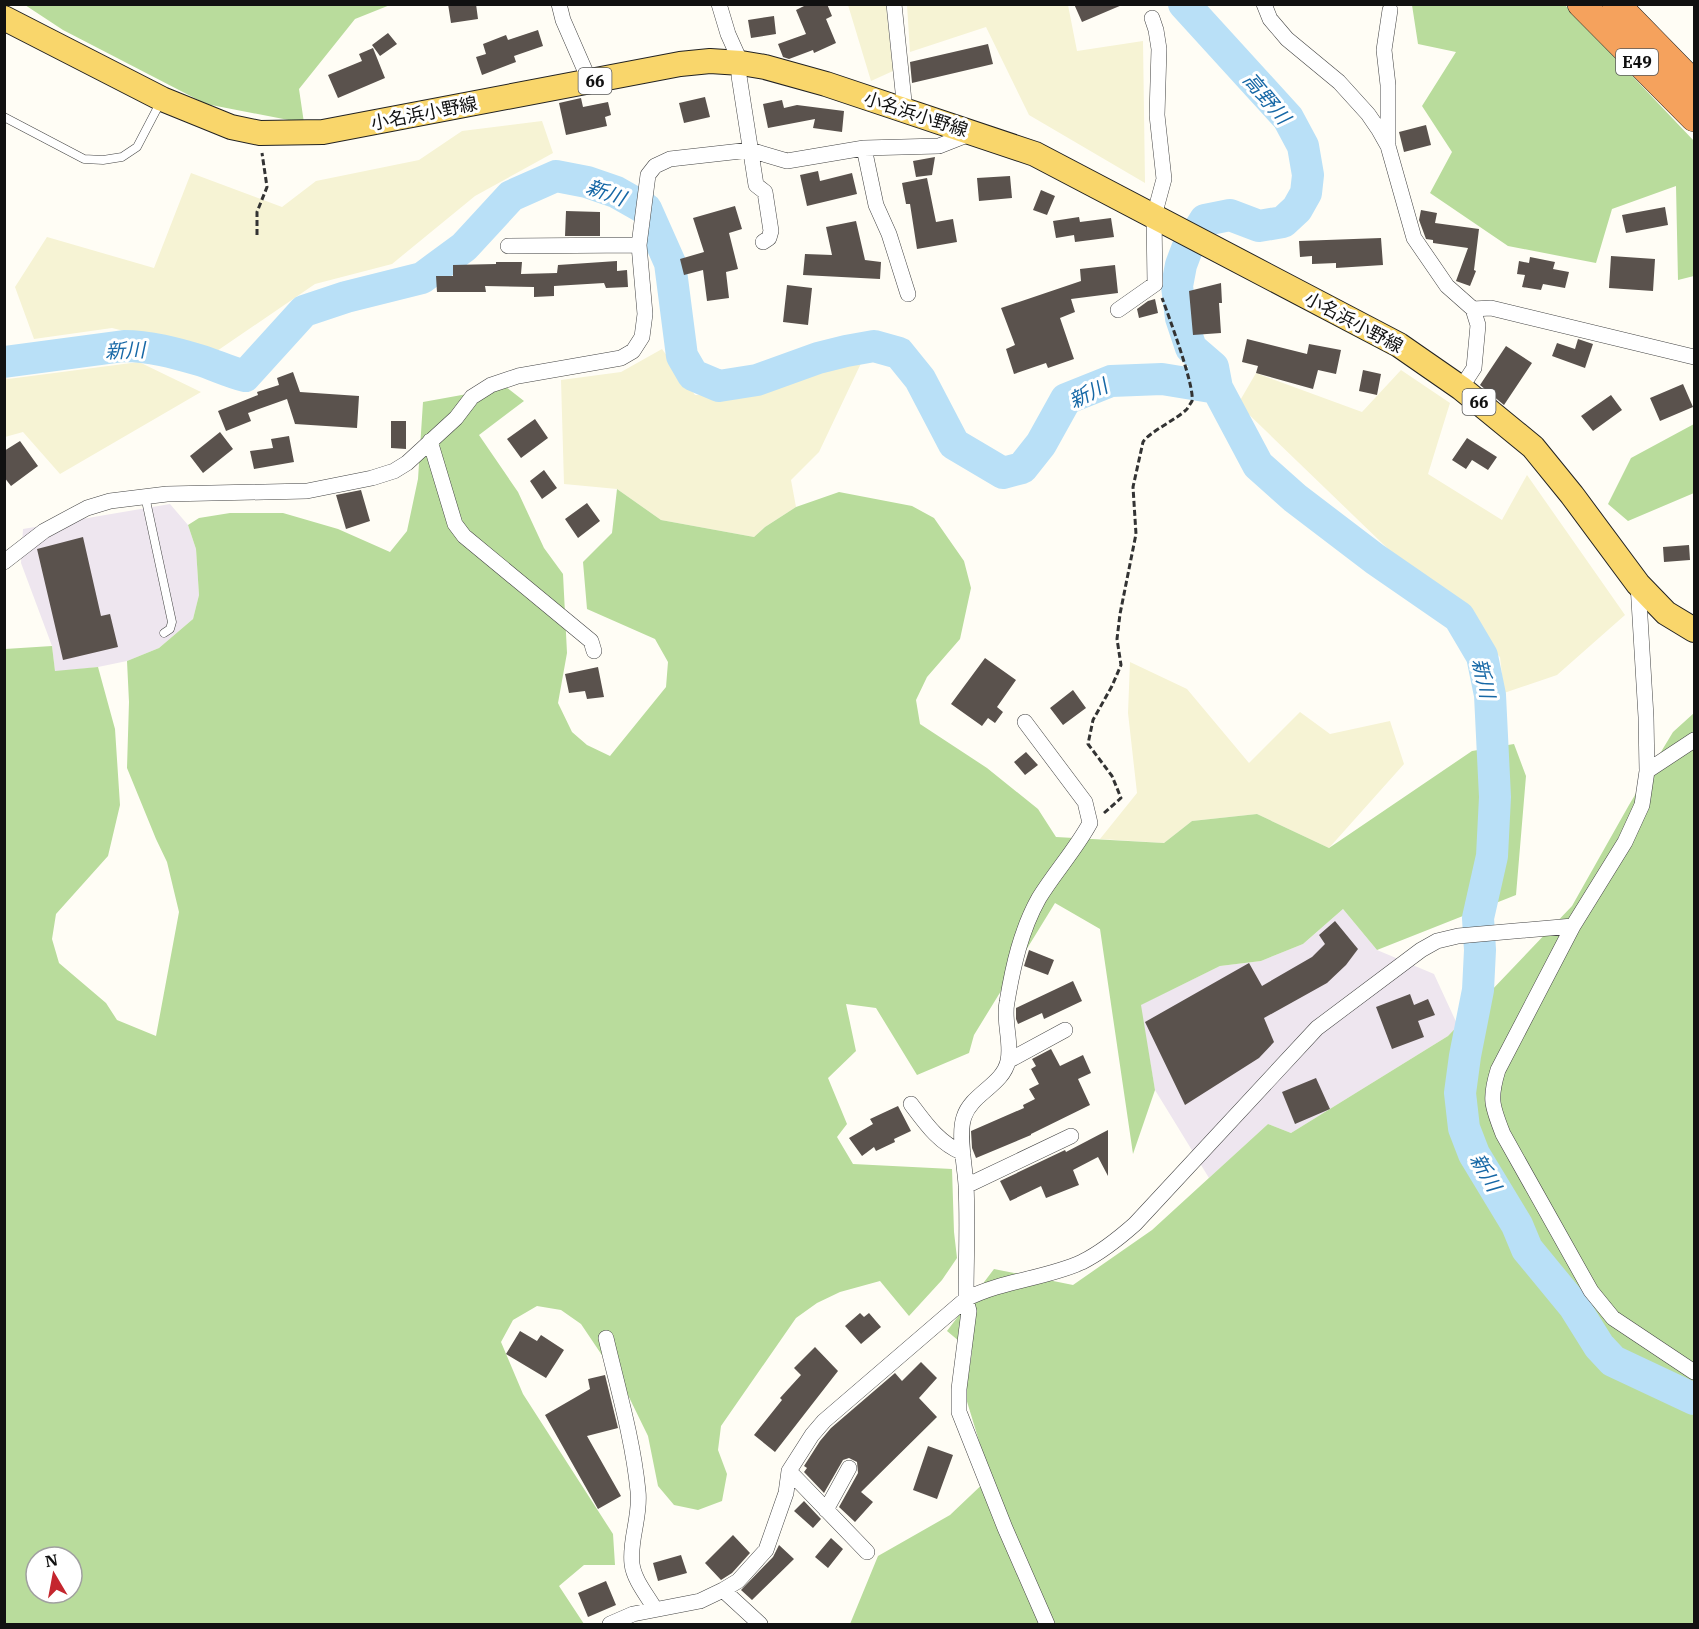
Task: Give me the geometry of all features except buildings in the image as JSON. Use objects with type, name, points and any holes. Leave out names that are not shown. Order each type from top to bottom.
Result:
[{"type":"highway","name":"E49","points":[[1581,4],[1695,118]]},
{"type":"highway","name":"E49","points":[[1616,4],[1695,84]]},
{"type":"main road","name":"小名浜小野線","points":[[4,18],[162,99],[231,127],[260,133],[323,132],[680,64],[710,61],[765,67],[826,84],[1035,154],[1399,345],[1461,388],[1533,447],[1638,584],[1666,613],[1695,630]]},
{"type":"street","points":[[559,4],[563,20],[590,82]]},
{"type":"street","points":[[719,4],[728,34],[741,63],[740,76],[756,185],[765,192],[771,231],[769,238],[763,242]]},
{"type":"street","points":[[894,4],[905,111]]},
{"type":"street","points":[[1264,4],[1270,19],[1287,39],[1339,82],[1368,114],[1388,146]]},
{"type":"street","points":[[1390,10],[1384,50],[1388,85],[1388,146],[1414,238],[1447,286],[1473,309],[1478,325],[1474,368],[1461,388]]},
{"type":"street","points":[[1118,310],[1155,284],[1154,216],[1164,178],[1157,115],[1159,49],[1152,18]]},
{"type":"street","points":[[4,562],[44,531],[87,508],[110,501],[145,496],[307,491],[372,478],[394,471],[407,463],[456,418],[472,398],[491,385],[518,376],[621,358],[633,351],[642,337],[645,314],[640,239],[648,175],[655,166],[670,159],[750,150],[787,161],[864,148],[939,146],[972,133]]},
{"type":"street","points":[[864,148],[876,205],[889,234],[908,294]]},
{"type":"street","points":[[508,246],[640,239]]},
{"type":"street","points":[[1473,309],[1491,308],[1695,357]]},
{"type":"street","points":[[430,441],[455,524],[464,536],[591,641],[594,651]]},
{"type":"street","points":[[1638,584],[1647,771],[1642,805],[1625,842],[1573,926],[1498,1070],[1491,1092],[1493,1109],[1503,1134],[1591,1291],[1613,1318],[1695,1372]]},
{"type":"street","points":[[1025,722],[1085,802],[1090,823],[1082,839],[1068,855],[1039,899],[1024,930],[1006,1006],[1008,1061],[1002,1074],[968,1108],[963,1119],[966,1186],[966,1299],[969,1311],[959,1412],[1005,1528],[1047,1624]]},
{"type":"street","points":[[1647,771],[1695,740]]},
{"type":"street","points":[[609,1624],[633,1614],[700,1601],[738,1581],[766,1550],[786,1493],[789,1471],[812,1435],[824,1421],[966,1299],[985,1289],[1066,1268],[1108,1248],[1135,1224],[1317,1028],[1421,950],[1437,941],[1468,936],[1573,926]]},
{"type":"street","points":[[1008,1061],[1065,1030]]},
{"type":"street","points":[[911,1104],[940,1140],[952,1149],[963,1153]]},
{"type":"street","points":[[966,1186],[1071,1136]]},
{"type":"street","points":[[606,1338],[631,1446],[638,1490],[640,1509],[632,1548],[632,1566],[637,1580],[655,1609]]},
{"type":"street","points":[[826,1510],[849,1468]]},
{"type":"street","points":[[789,1471],[867,1552]]},
{"type":"street","points":[[723,1590],[760,1624]]},
{"type":"lane","points":[[4,117],[84,159],[104,160],[122,157],[137,147],[162,99]]},
{"type":"lane","points":[[145,496],[172,622],[170,629],[164,633]]},
{"type":"path","points":[[257,235],[257,212],[267,187],[260,133]]},
{"type":"path","points":[[1090,823],[1121,798],[1112,776],[1088,744],[1093,720],[1121,664],[1117,639],[1136,534],[1133,487],[1143,442],[1147,435],[1170,423],[1187,408],[1192,399],[1187,373],[1155,284]]},
{"type":"shaded area","points":[[848,5],[886,5],[893,71],[871,81]]},
{"type":"shaded area","points":[[907,5],[1068,5],[1077,51],[1143,41],[1145,183],[1029,115],[986,27],[910,52]]},
{"type":"shaded area","points":[[542,121],[553,153],[475,196],[392,264],[315,284],[214,353],[112,328],[34,339],[15,287],[47,237],[154,268],[191,173],[282,207],[316,181],[419,160],[462,131]]},
{"type":"shaded area","points":[[662,349],[695,395],[743,396],[864,357],[819,452],[791,480],[796,507],[754,537],[661,520],[617,489],[564,484],[561,380],[621,372]]},
{"type":"shaded area","points":[[139,362],[201,392],[60,474],[23,432],[5,437],[5,378]]},
{"type":"shaded area","points":[[1401,370],[1450,403],[1428,474],[1502,520],[1527,475],[1625,615],[1557,675],[1504,693],[1500,657],[1238,404],[1256,373],[1362,412]]},
{"type":"shaded area","points":[[170,504],[188,525],[196,549],[199,595],[193,619],[159,648],[127,661],[55,672],[52,646],[21,563],[23,529]]},
{"type":"shaded area","points":[[1130,662],[1187,689],[1249,763],[1300,712],[1330,734],[1390,721],[1404,764],[1329,848],[1257,814],[1192,821],[1164,843],[1100,839],[1137,793],[1128,713]]},
{"type":"shaded area","points":[[1343,909],[1377,950],[1434,974],[1458,1026],[1448,1036],[1291,1133],[1268,1124],[1209,1178],[1155,1090],[1140,1005],[1220,966],[1261,961],[1303,944]]},
{"type":"green space","points":[[25,5],[390,5],[355,19],[299,89],[304,123],[206,104],[63,30]]},
{"type":"green space","points":[[1412,5],[1565,5],[1694,141],[1694,276],[1678,280],[1676,186],[1612,209],[1596,263],[1508,246],[1430,193],[1452,152],[1422,106],[1456,52],[1418,44]]},
{"type":"green space","points":[[506,387],[524,401],[479,435],[518,492],[544,548],[563,574],[567,653],[558,703],[572,732],[587,745],[610,756],[666,687],[668,662],[655,639],[587,609],[583,562],[612,533],[617,489],[661,520],[754,537],[796,507],[839,492],[912,506],[934,518],[964,561],[971,588],[960,639],[927,677],[916,700],[920,724],[987,768],[1038,809],[1056,837],[1164,843],[1192,821],[1257,814],[1329,848],[1472,751],[1514,744],[1526,776],[1516,895],[1377,950],[1343,909],[1303,944],[1261,961],[1220,966],[1141,1005],[1155,1090],[1133,1154],[1100,929],[1055,903],[974,1035],[969,1053],[917,1075],[876,1008],[846,1004],[856,1051],[828,1078],[847,1124],[837,1137],[853,1164],[952,1169],[957,1258],[942,1280],[909,1316],[880,1281],[840,1292],[817,1303],[796,1318],[721,1426],[718,1450],[727,1474],[722,1501],[698,1510],[674,1505],[658,1486],[648,1436],[626,1391],[581,1324],[561,1310],[537,1306],[513,1320],[501,1342],[523,1394],[613,1534],[615,1565],[584,1565],[559,1586],[584,1624],[5,1624],[5,649],[52,646],[55,671],[98,667],[115,729],[120,805],[108,856],[56,914],[52,939],[59,963],[106,1003],[117,1020],[156,1036],[179,912],[167,862],[127,768],[129,702],[127,661],[159,648],[193,619],[199,595],[196,549],[188,525],[199,518],[230,513],[283,513],[338,529],[390,552],[407,531],[418,479],[423,402]]},
{"type":"green space","points":[[1694,424],[1694,493],[1628,521],[1608,504],[1631,458]]},
{"type":"green space","points":[[1694,713],[1694,1624],[850,1624],[878,1556],[950,1515],[990,1477],[965,1395],[972,1352],[947,1331],[994,1269],[1073,1285],[1152,1230],[1268,1124],[1291,1133],[1448,1036],[1572,906],[1673,732]]},
{"type":"waterway","name":"新川","points":[[1184,4],[1288,118],[1303,146],[1308,175],[1306,193],[1297,209],[1283,222],[1259,226],[1230,215],[1205,220],[1187,249],[1177,286],[1181,318],[1191,348],[1213,367],[1217,388],[1258,465],[1295,498],[1375,559],[1459,617],[1482,656],[1490,695],[1495,797],[1492,856],[1478,918],[1480,950],[1478,990],[1460,1093],[1464,1128],[1474,1154],[1517,1225],[1527,1249],[1574,1306],[1599,1346],[1613,1361],[1694,1399]]},
{"type":"waterway","name":"新川","points":[[4,362],[134,346],[181,355],[245,376],[304,311],[346,297],[422,278],[464,247],[511,196],[556,176],[587,182],[616,192],[646,209],[670,263],[682,356],[693,375],[719,386],[757,380],[818,358],[846,351],[874,346],[899,353],[920,379],[954,444],[1003,473],[1022,468],[1041,444],[1066,399],[1111,381],[1162,379],[1217,388]]},
{"type":"water label","name":"高野川","points":[[1267,98]]}]
